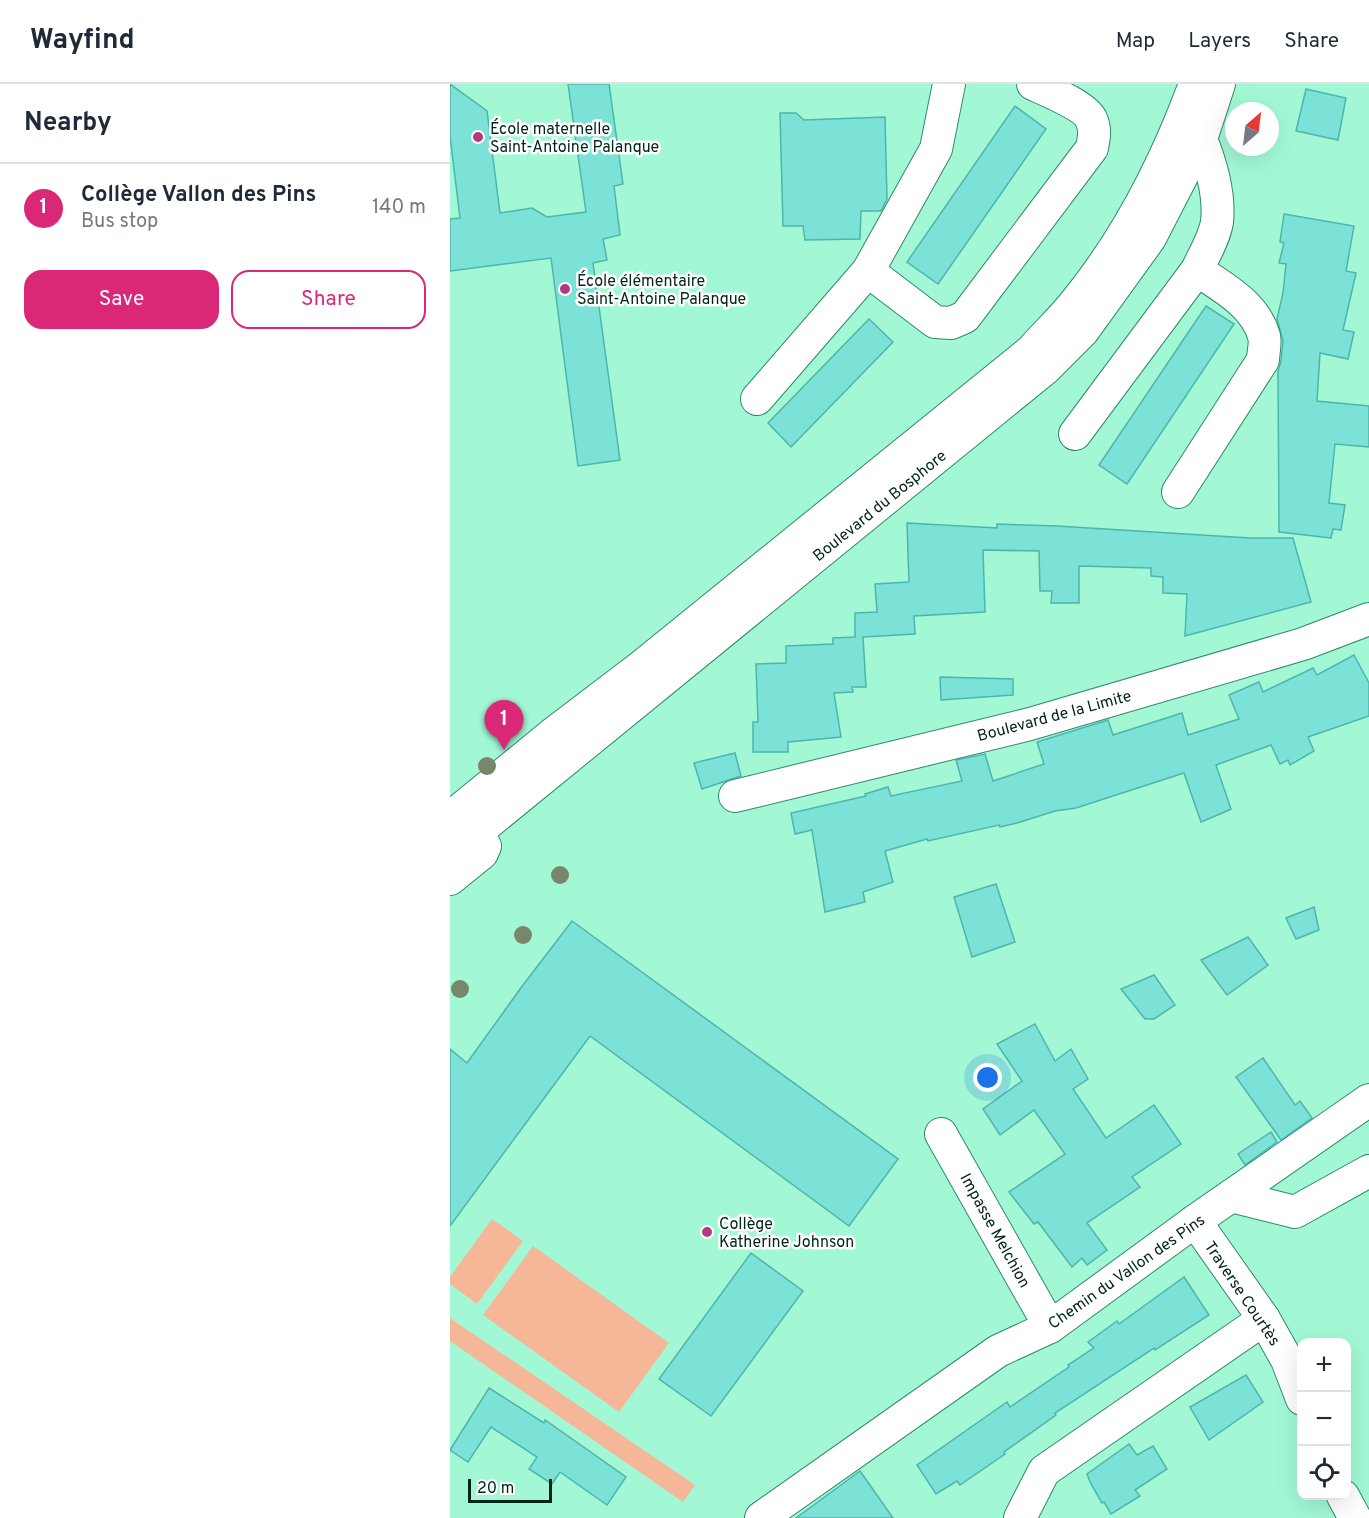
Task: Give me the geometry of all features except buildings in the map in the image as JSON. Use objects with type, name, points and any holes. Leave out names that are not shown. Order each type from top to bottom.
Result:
[{"type":"street","points":[[756,399],[868,271],[936,149],[949,84]]},
{"type":"street","points":[[868,271],[935,322],[951,323],[965,317],[1092,148],[1095,131],[1090,117],[1066,100],[1033,84]]},
{"type":"street","name":"Boulevard du Bosphore","points":[[450,818],[554,733],[661,651],[1031,351],[1073,305],[1109,258],[1151,186],[1171,146],[1196,84]]},
{"type":"street","name":"Boulevard du Bosphore","points":[[450,854],[936,460],[1046,368],[1083,331],[1150,238],[1201,139],[1219,84]]},
{"type":"street","points":[[1075,434],[1197,270],[1211,241],[1217,222],[1215,184],[1211,164],[1201,139]]},
{"type":"street","points":[[1178,492],[1263,360],[1264,337],[1242,301],[1197,270]]},
{"type":"street","name":"Boulevard de la Limite","points":[[735,796],[1030,724],[1303,644],[1369,619]]},
{"type":"street","points":[[450,879],[482,853],[497,815]]},
{"type":"street","name":"Chemin du Vallon des Pins","points":[[761,1518],[998,1351],[1050,1327],[1195,1221],[1369,1100]]},
{"type":"street","name":"Impasse Melchion","points":[[941,1134],[1050,1327]]},
{"type":"street","points":[[1231,1196],[1295,1212],[1369,1171]]},
{"type":"street","name":"Traverse Courtès","points":[[1195,1221],[1264,1319],[1287,1360],[1299,1392]]},
{"type":"street","points":[[1020,1518],[1044,1471],[1264,1319]]},
{"type":"street","points":[[1345,1500],[1355,1518]]},
{"type":"shaded area","points":[[492,1219],[523,1241],[477,1304],[450,1284],[450,1277]]},
{"type":"shaded area","points":[[533,1246],[669,1343],[619,1412],[483,1315]]},
{"type":"shaded area","points":[[450,1318],[695,1485],[683,1502],[450,1341]]},
{"type":"place","name":"École maternelle Saint-Antoine Palanque","points":[[478,137]]},
{"type":"place","name":"École élémentaire Saint-Antoine Palanque","points":[[565,289]]},
{"type":"place","name":"Collège Vallon des Pins","points":[[504,750]]},
{"type":"place","name":"Collège Katherine Johnson","points":[[707,1232]]}]
